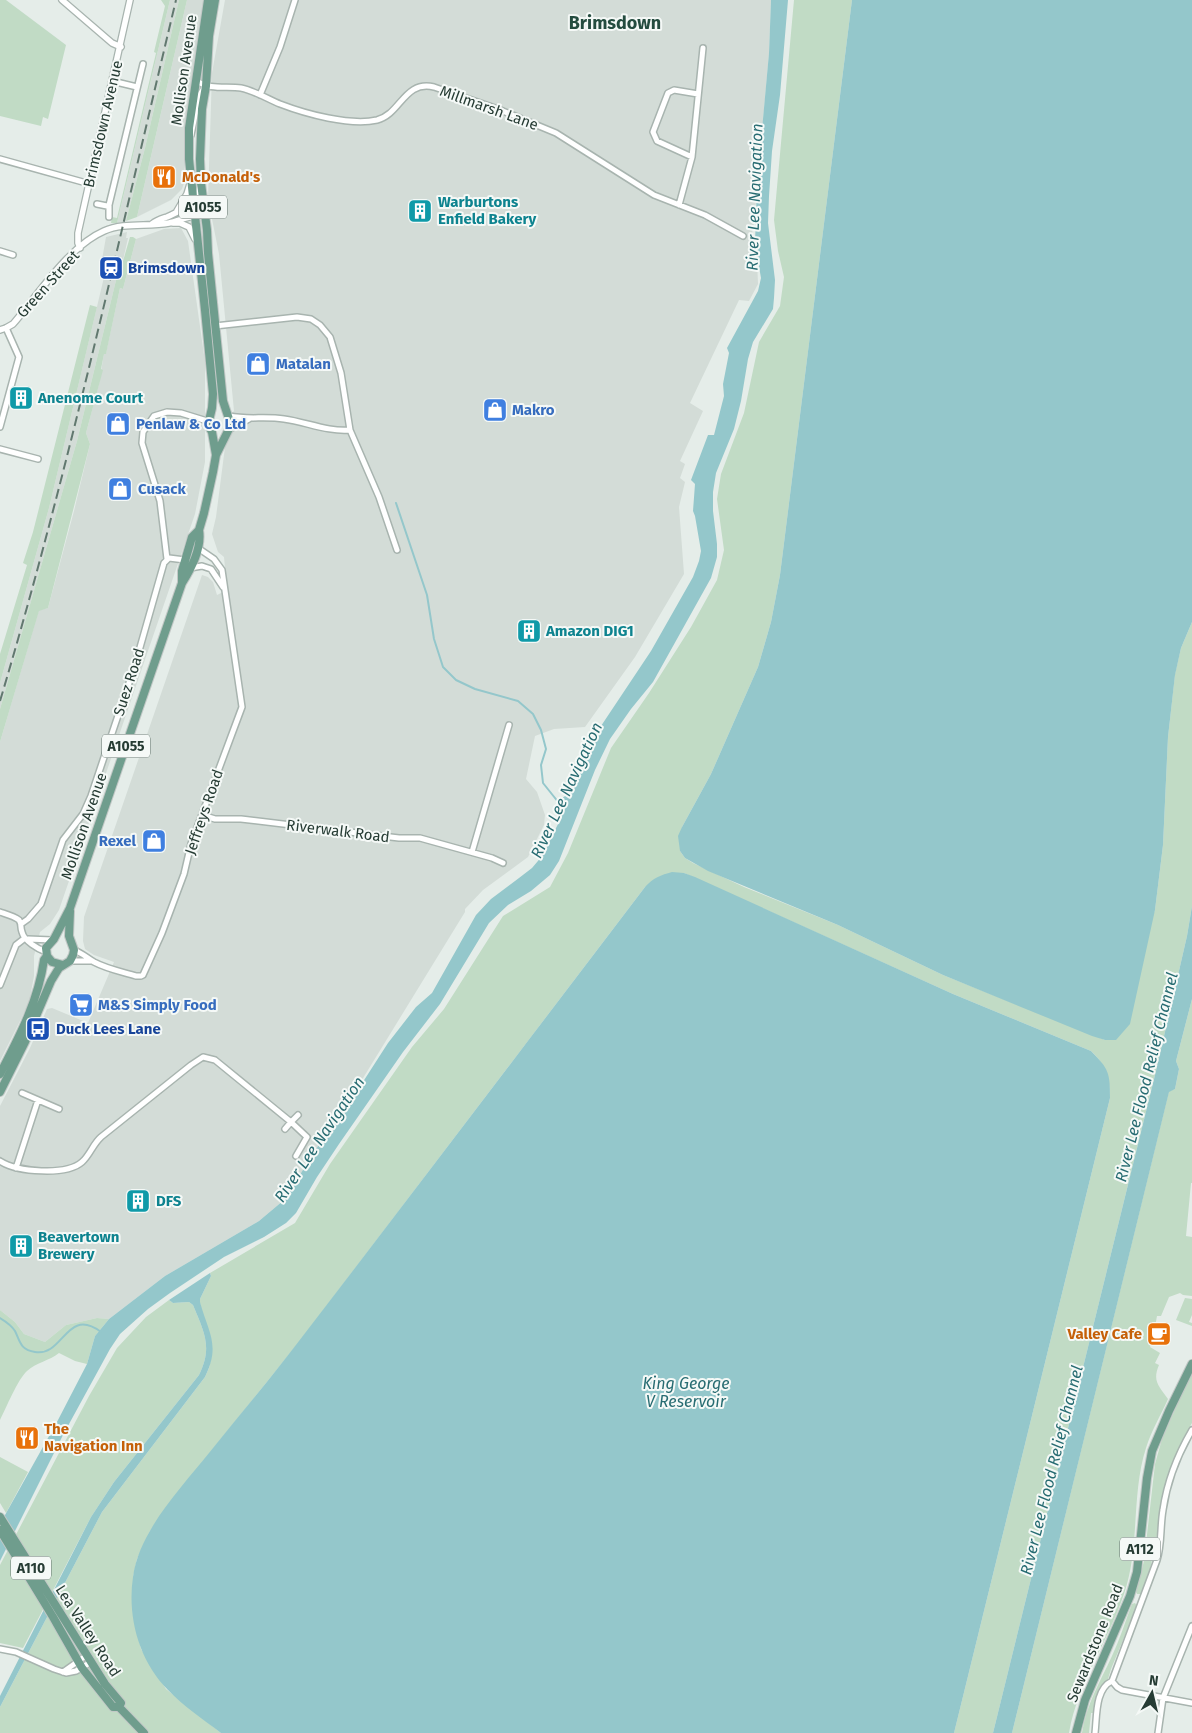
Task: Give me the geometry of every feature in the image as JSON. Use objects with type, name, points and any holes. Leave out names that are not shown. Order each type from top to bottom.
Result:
[{"type":"main road","name":"Mollison Avenue","points":[[0,1074],[30,1013],[47,954],[46,948],[70,908],[182,583],[198,548],[199,530],[210,491],[216,455],[231,421],[223,402],[207,230],[198,212],[190,183],[189,128],[208,0]]},
{"type":"main road","name":"Mollison Avenue","points":[[215,0],[209,36],[206,86],[202,109],[198,246],[213,394],[209,429],[212,432],[216,455]]},
{"type":"main road","points":[[209,418],[217,411],[228,415]]},
{"type":"main road","points":[[212,432],[219,435],[228,430]]},
{"type":"main road","name":"Mollison Avenue","points":[[182,583],[182,571],[192,538],[199,530]]},
{"type":"main road","name":"Mollison Avenue","points":[[0,1092],[25,1042],[51,981],[73,955],[73,947],[69,936],[70,908]]},
{"type":"main road","points":[[53,939],[64,938],[73,947]]},
{"type":"main road","points":[[47,954],[52,962],[66,963]]},
{"type":"main road","name":"Sewardstone Road","points":[[1076,1733],[1085,1700],[1130,1596],[1137,1572],[1147,1478],[1152,1451],[1192,1364]]},
{"type":"main road","name":"Lea Valley Road","points":[[0,1517],[56,1615],[80,1664],[113,1707],[119,1707],[144,1733]]},
{"type":"main road","name":"Lea Valley Road","points":[[0,1530],[56,1615],[105,1684],[121,1703],[119,1707]]},
{"type":"street","points":[[62,0],[112,43],[121,47]]},
{"type":"street","name":"Brimsdown Avenue","points":[[80,248],[78,233],[130,0]]},
{"type":"street","points":[[260,95],[280,47],[295,0]]},
{"type":"street","points":[[679,205],[692,157],[703,48]]},
{"type":"street","points":[[109,216],[109,206],[143,64]]},
{"type":"street","points":[[112,81],[137,88]]},
{"type":"street","name":"Millmarsh Lane","points":[[197,81],[206,86],[242,88],[283,105],[338,120],[360,122],[377,120],[389,114],[407,94],[418,87],[434,88],[498,109],[556,133],[634,184],[662,199],[705,214],[743,236]]},
{"type":"street","name":"Mollison Avenue","points":[[189,144],[199,96],[206,86]]},
{"type":"street","points":[[692,157],[657,141],[654,132],[668,93],[674,90],[698,94]]},
{"type":"street","points":[[0,159],[90,184]]},
{"type":"street","points":[[177,211],[187,194],[190,183]]},
{"type":"street","points":[[97,204],[109,206]]},
{"type":"street","name":"Green Street","points":[[152,224],[177,211],[198,212]]},
{"type":"street","name":"Green Street","points":[[3,329],[26,309],[55,272],[80,248],[106,230],[170,222],[198,212]]},
{"type":"street","points":[[170,222],[189,226],[198,246]]},
{"type":"street","points":[[0,251],[13,255]]},
{"type":"street","points":[[216,326],[297,317],[311,319],[320,324],[330,337],[339,366],[350,430],[379,497],[397,550]]},
{"type":"street","points":[[0,426],[19,357],[3,329]]},
{"type":"street","points":[[185,560],[167,559],[160,505],[142,443],[143,432],[154,416],[167,412],[209,418]]},
{"type":"street","points":[[228,415],[250,419],[277,418],[331,429],[350,430]]},
{"type":"street","points":[[228,430],[250,419]]},
{"type":"street","points":[[0,449],[38,459]]},
{"type":"street","name":"Jeffreys Road","points":[[73,947],[91,961],[136,976],[143,975],[162,933],[184,874],[191,844],[242,707],[222,570],[217,562],[198,548]]},
{"type":"street","name":"Suez Road","points":[[21,924],[41,904],[63,840],[83,814],[91,796],[135,665],[160,572],[167,559]]},
{"type":"street","name":"Jeffreys Road","points":[[190,568],[202,566],[211,569],[224,590]]},
{"type":"street","points":[[472,852],[509,725]]},
{"type":"street","name":"Riverwalk Road","points":[[202,815],[214,819],[241,819],[399,838],[420,838],[472,852],[503,863]]},
{"type":"street","points":[[0,912],[16,918],[21,924],[22,933],[26,938],[47,954]]},
{"type":"street","points":[[0,985],[16,945],[26,938],[53,939]]},
{"type":"street","name":"Jeffreys Road","points":[[66,963],[91,961]]},
{"type":"street","points":[[0,1162],[16,1168],[61,1170],[70,1169],[80,1164],[101,1137],[203,1057],[216,1060],[291,1122],[306,1137],[296,1156]]},
{"type":"street","points":[[22,1094],[59,1109]]},
{"type":"street","points":[[16,1168],[38,1100]]},
{"type":"street","points":[[285,1129],[298,1115]]},
{"type":"street","points":[[1095,1733],[1099,1697],[1104,1686],[1112,1681],[1159,1552],[1163,1511],[1172,1473],[1192,1430]]},
{"type":"street","points":[[1130,1596],[1142,1600]]},
{"type":"street","points":[[1158,1733],[1163,1698],[1192,1626]]},
{"type":"street","points":[[0,1649],[16,1652],[54,1669],[69,1673],[89,1659]]},
{"type":"street","points":[[1112,1681],[1117,1688],[1122,1690],[1192,1703]]},
{"type":"shaded area","points":[[170,0],[179,0],[145,148],[126,221],[117,223]]},
{"type":"shaded area","points":[[187,0],[206,0],[187,118],[184,183],[182,189],[171,200],[137,217]]},
{"type":"shaded area","points":[[225,0],[771,0],[769,53],[754,223],[750,244],[757,258],[758,284],[749,301],[739,300],[690,403],[703,411],[680,461],[685,464],[680,478],[685,482],[679,507],[684,574],[635,657],[585,727],[554,729],[535,736],[526,779],[537,792],[545,815],[544,825],[528,857],[483,890],[465,909],[465,912],[341,1114],[325,1135],[284,1200],[259,1221],[165,1276],[109,1319],[97,1318],[66,1325],[45,1342],[24,1334],[15,1322],[0,1310],[0,1106],[30,1048],[47,1009],[52,1008],[88,1023],[114,962],[94,955],[85,949],[83,941],[84,917],[202,575],[208,577],[213,582],[217,595],[227,590],[224,557],[218,552],[212,534],[216,517],[229,416],[234,411],[219,254],[208,199],[212,73]]},
{"type":"shaded area","points":[[181,228],[188,241],[205,362],[205,462],[195,514],[59,910],[50,924],[40,932],[34,956],[34,976],[29,1003],[0,1061],[0,742],[39,610],[48,608],[90,444],[86,433],[99,384],[104,353],[106,353],[120,288],[123,289],[136,239],[164,229]]},
{"type":"shaded area","points":[[127,232],[126,238],[128,238],[121,269],[119,268],[77,441],[0,709],[0,683],[49,508],[105,273],[100,271],[106,237]]},
{"type":"green space","points":[[0,0],[6,0],[66,45],[48,119],[43,117],[41,126],[0,116]]},
{"type":"green space","points":[[161,0],[170,0],[117,223],[111,223],[112,217],[117,218],[156,53],[154,52],[165,6]]},
{"type":"green space","points":[[179,0],[187,0],[137,217],[126,221],[145,148]]},
{"type":"green space","points":[[794,0],[852,0],[780,575],[771,622],[758,667],[711,774],[682,827],[680,851],[685,858],[693,863],[744,887],[838,925],[943,975],[1105,1040],[1155,910],[1163,845],[1168,737],[1175,674],[1181,648],[1192,622],[1192,906],[1187,936],[1156,1071],[993,1733],[954,1733],[1110,1098],[1106,1072],[1100,1061],[1091,1051],[953,994],[684,873],[645,887],[299,1342],[175,1496],[150,1531],[137,1559],[133,1577],[133,1614],[141,1649],[166,1689],[221,1733],[0,1733],[0,1707],[102,1512],[205,1377],[212,1354],[200,1299],[211,1276],[210,1273],[295,1223],[330,1164],[412,1047],[444,1009],[503,916],[550,887],[568,853],[611,748],[691,627],[717,580],[724,550],[717,499],[721,474],[744,413],[759,342],[780,306],[784,277],[774,220]]},
{"type":"green space","points":[[130,237],[136,239],[123,289],[120,288],[106,354],[104,354],[101,369],[103,370],[86,433],[90,444],[48,608],[39,611],[0,742],[0,709],[77,441],[119,268],[121,268]]},
{"type":"green space","points":[[90,305],[97,307],[49,508],[0,683],[0,654],[27,565],[23,563],[33,532]]},
{"type":"green space","points":[[1192,999],[1192,1183],[1186,1236],[1192,1237],[1192,1296],[1180,1293],[1169,1297],[1161,1316],[1157,1316],[1150,1347],[1160,1353],[1155,1363],[1159,1365],[1156,1379],[1159,1387],[1168,1399],[1151,1435],[1142,1464],[1131,1568],[1121,1603],[1080,1695],[1069,1733],[1012,1733],[1169,1091],[1175,1089],[1179,1069],[1176,1061]]},
{"type":"green space","points":[[1185,1298],[1192,1299],[1192,1315],[1189,1322],[1192,1323],[1192,1326],[1176,1320]]},
{"type":"green space","points":[[169,1300],[173,1303],[189,1302],[193,1305],[201,1323],[206,1356],[199,1375],[114,1482],[91,1517],[23,1648],[0,1643],[0,1565],[89,1396],[117,1348],[146,1317]]},
{"type":"green space","points":[[0,1310],[15,1322],[24,1334],[45,1342],[66,1325],[97,1318],[109,1319],[95,1336],[87,1364],[75,1361],[59,1353],[31,1368],[20,1380],[0,1420]]},
{"type":"green space","points":[[1192,1371],[1192,1423],[1184,1437],[1168,1477],[1150,1569],[1141,1594],[1137,1594],[1144,1561],[1155,1464],[1162,1439]]},
{"type":"green space","points":[[0,1457],[28,1472],[6,1513],[0,1503]]},
{"type":"green space","points":[[1135,1603],[1137,1606],[1108,1679],[1100,1694],[1097,1713],[1091,1713],[1089,1733],[1082,1733],[1090,1703],[1115,1650],[1132,1604]]},
{"type":"water","points":[[771,0],[788,0],[769,196],[768,223],[775,280],[773,309],[753,342],[734,429],[716,473],[713,511],[717,557],[711,578],[653,682],[610,739],[595,770],[559,861],[550,875],[531,891],[508,905],[489,923],[440,1004],[403,1052],[339,1144],[296,1213],[286,1223],[264,1237],[224,1257],[170,1293],[148,1309],[120,1334],[63,1435],[0,1561],[0,1524],[87,1364],[95,1336],[109,1319],[165,1276],[259,1221],[284,1200],[325,1135],[388,1043],[416,1007],[432,993],[476,915],[491,899],[532,868],[543,855],[558,824],[557,807],[562,798],[570,793],[591,741],[651,651],[693,577],[701,551],[693,511],[695,484],[691,480],[708,435],[714,435],[724,396],[723,384],[729,353],[727,348],[758,291],[761,278],[755,243],[757,185],[769,53]]},
{"type":"water","points":[[852,0],[1192,0],[1192,622],[1181,648],[1175,675],[1168,737],[1163,845],[1155,910],[1130,1024],[1116,1040],[1105,1040],[1092,1036],[943,975],[838,925],[708,871],[685,858],[680,851],[678,836],[711,774],[758,667],[771,622],[780,575]]},
{"type":"water","name":"King George V Reservoir","points":[[672,872],[684,873],[695,877],[953,994],[1091,1051],[1102,1062],[1109,1077],[1110,1098],[954,1733],[221,1733],[168,1690],[149,1666],[137,1638],[132,1607],[132,1592],[133,1577],[143,1543],[174,1495],[288,1355],[645,887],[657,877]]},
{"type":"water","points":[[1192,906],[1192,999],[1176,1061],[1179,1069],[1175,1089],[1169,1092],[1012,1733],[993,1733],[1156,1071],[1187,936]]},
{"type":"water","points":[[210,1273],[211,1276],[200,1299],[213,1347],[210,1366],[205,1377],[102,1512],[0,1707],[0,1696],[91,1517],[114,1482],[199,1375],[206,1356],[201,1323],[193,1305],[189,1302],[173,1303],[169,1300]]},
{"type":"waterway","name":"River Lee Navigation","points":[[396,503],[427,595],[434,639],[443,667],[456,680],[475,689],[518,701],[533,714],[541,730],[546,749],[541,765],[543,783],[559,803]]},
{"type":"waterway","points":[[0,1318],[14,1329],[23,1347],[35,1352],[45,1352],[53,1347],[72,1328],[80,1325],[89,1326],[101,1332]]},
{"type":"railway","points":[[0,701],[49,527],[114,264],[176,0]]},
{"type":"place","name":"McDonald's","points":[[164,177]]},
{"type":"place","name":"Warburtons Enfield Bakery","points":[[420,211]]},
{"type":"place","name":"Brimsdown","points":[[111,268]]},
{"type":"place","name":"Matalan","points":[[258,364]]},
{"type":"place","name":"Anenome Court","points":[[21,398]]},
{"type":"place","name":"Makro","points":[[495,410]]},
{"type":"place","name":"Penlaw & Co Ltd","points":[[118,424]]},
{"type":"place","name":"Cusack","points":[[120,489]]},
{"type":"place","name":"Amazon DIG1","points":[[529,631]]},
{"type":"place","name":"Rexel","points":[[154,841]]},
{"type":"place","name":"M&S Simply Food","points":[[81,1005]]},
{"type":"place","name":"Duck Lees Lane","points":[[38,1029]]},
{"type":"place","name":"DFS","points":[[138,1201]]},
{"type":"place","name":"Beavertown Brewery","points":[[21,1246]]},
{"type":"place","name":"Valley Cafe","points":[[1159,1334]]},
{"type":"place","name":"The Navigation Inn","points":[[27,1438]]},
{"type":"district","name":"Brimsdown","points":[[615,23]]},
{"type":"water label","name":"River Lee Flood Relief Channel","points":[[1146,1077]]},
{"type":"water label","name":"River Lee Flood Relief Channel","points":[[1051,1470]]}]
